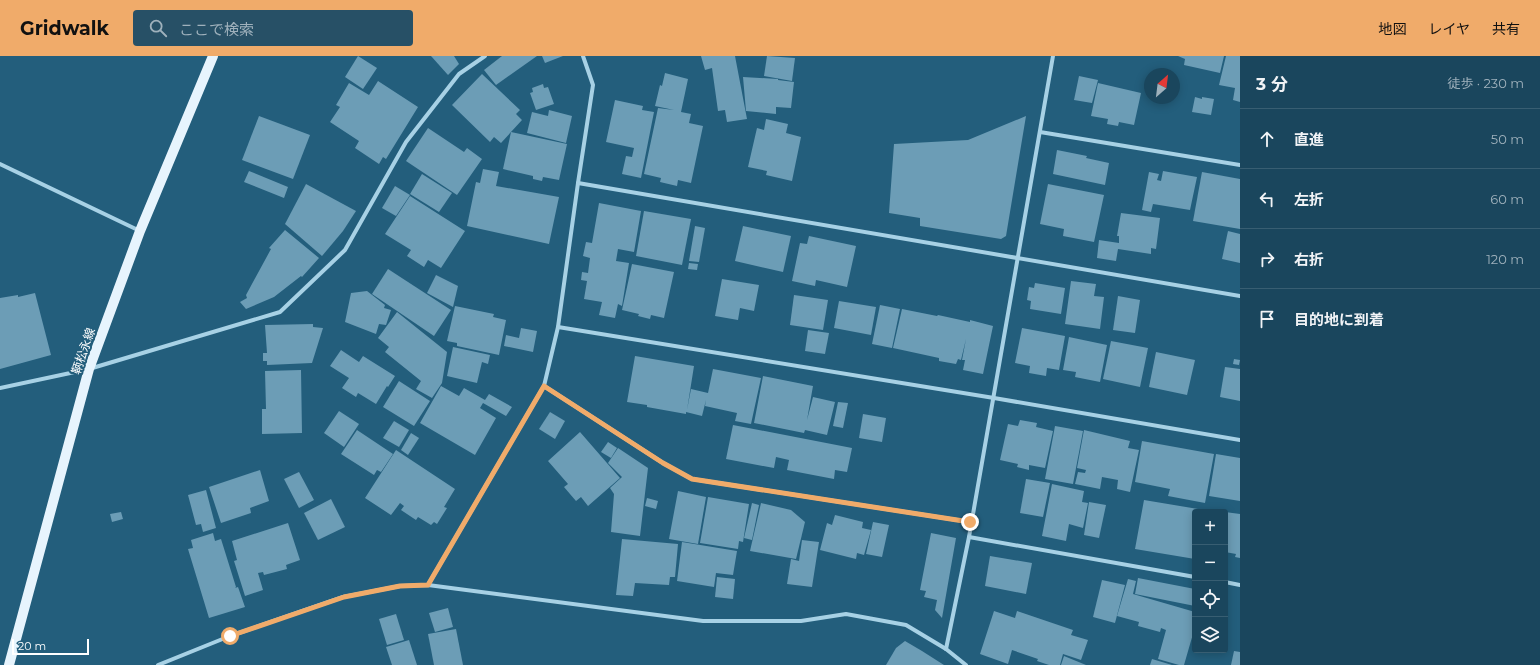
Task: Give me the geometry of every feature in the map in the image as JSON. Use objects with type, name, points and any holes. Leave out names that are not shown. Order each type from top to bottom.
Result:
[{"type":"main road","name":"鞆松永線","points":[[9,665],[89,369],[140,231],[213,56]]},
{"type":"street","points":[[0,388],[89,369],[280,312],[345,250],[406,142],[459,74],[485,56]]},
{"type":"street","points":[[428,585],[544,386],[558,327],[593,86],[583,56]]},
{"type":"street","points":[[946,649],[969,538],[970,522],[994,398],[1017,257],[1054,56]]},
{"type":"street","points":[[1040,132],[1240,165]]},
{"type":"street","points":[[0,164],[140,231]]},
{"type":"street","points":[[578,183],[1240,296]]},
{"type":"street","points":[[558,327],[994,398],[1240,440]]},
{"type":"street","points":[[544,386],[663,463],[692,479],[970,522]]},
{"type":"street","points":[[969,538],[1192,576]]},
{"type":"street","points":[[1228,583],[1240,585]]},
{"type":"street","points":[[158,665],[230,636],[344,597],[400,586],[428,585],[703,621],[801,621],[846,614],[906,625],[946,649],[966,665]]},
{"type":"building","points":[[358,56],[377,68],[363,89],[345,77]]},
{"type":"building","points":[[431,56],[454,56],[459,64],[448,75]]},
{"type":"building","points":[[502,56],[537,56],[496,85],[484,70]]},
{"type":"building","points":[[542,56],[563,56],[545,63]]},
{"type":"building","points":[[701,56],[735,56],[747,119],[727,122],[725,110],[718,111],[712,68],[705,70]]},
{"type":"building","points":[[767,56],[795,58],[792,81],[764,76]]},
{"type":"building","points":[[1178,56],[1224,56],[1220,73],[1184,65],[1185,59]]},
{"type":"building","points":[[1226,56],[1240,56],[1240,102],[1233,100],[1235,88],[1219,85]]},
{"type":"building","points":[[665,73],[688,79],[681,112],[691,114],[689,123],[703,126],[691,183],[678,180],[677,186],[660,182],[661,178],[644,174],[658,108],[674,110],[655,106],[660,85],[662,86]]},
{"type":"building","points":[[482,74],[520,110],[516,114],[522,120],[501,143],[494,137],[490,142],[452,105]]},
{"type":"building","points":[[1079,76],[1098,80],[1092,103],[1074,100]]},
{"type":"building","points":[[743,77],[778,79],[794,82],[791,108],[776,107],[776,114],[746,111]]},
{"type":"building","points":[[378,81],[418,107],[386,159],[383,157],[379,164],[355,148],[359,141],[330,122],[340,107],[336,105],[349,83],[369,95]]},
{"type":"building","points":[[1098,83],[1141,93],[1134,125],[1119,122],[1118,126],[1107,124],[1108,119],[1091,116]]},
{"type":"building","points":[[543,84],[544,88],[548,87],[554,104],[536,110],[530,93],[533,92],[532,88]]},
{"type":"building","points":[[1195,97],[1202,99],[1202,97],[1214,99],[1211,115],[1192,112]]},
{"type":"building","points":[[615,100],[643,106],[642,110],[654,112],[641,178],[622,174],[626,156],[632,157],[634,148],[606,142]]},
{"type":"building","points":[[549,110],[572,116],[566,143],[527,133],[532,112],[548,116]]},
{"type":"building","points":[[259,116],[310,135],[293,179],[242,160]]},
{"type":"building","points":[[1026,116],[1006,236],[1001,239],[920,226],[920,218],[889,213],[894,144],[968,140]]},
{"type":"building","points":[[766,119],[788,124],[786,133],[801,137],[792,181],[766,175],[767,171],[748,167],[757,128],[764,130]]},
{"type":"building","points":[[428,128],[464,152],[467,148],[482,159],[457,195],[406,161]]},
{"type":"building","points":[[511,132],[567,144],[559,180],[543,177],[542,181],[533,179],[533,176],[503,169]]},
{"type":"building","points":[[1057,150],[1087,156],[1086,158],[1109,163],[1105,185],[1053,174]]},
{"type":"building","points":[[483,169],[499,172],[496,186],[559,197],[549,244],[467,226],[476,182],[480,183]]},
{"type":"building","points":[[249,171],[288,187],[284,198],[244,182]]},
{"type":"building","points":[[1163,171],[1197,177],[1190,210],[1153,204],[1151,212],[1142,210],[1149,172],[1159,174],[1157,180],[1161,181]]},
{"type":"building","points":[[1202,172],[1240,179],[1240,229],[1193,221]]},
{"type":"building","points":[[422,174],[452,193],[439,212],[410,194]]},
{"type":"building","points":[[306,184],[356,211],[343,231],[322,256],[285,224]]},
{"type":"building","points":[[1048,184],[1104,195],[1094,242],[1063,236],[1064,229],[1040,224]]},
{"type":"building","points":[[395,186],[410,195],[396,216],[382,208]]},
{"type":"building","points":[[410,196],[465,231],[441,268],[428,260],[424,267],[407,256],[411,250],[385,234]]},
{"type":"building","points":[[599,203],[641,211],[634,252],[618,249],[616,261],[629,263],[622,306],[618,304],[615,318],[599,315],[602,302],[584,299],[587,281],[581,280],[582,272],[588,273],[590,258],[583,256],[586,242],[592,243]]},
{"type":"building","points":[[644,211],[691,219],[682,265],[636,256]]},
{"type":"building","points":[[1121,213],[1160,218],[1156,249],[1151,248],[1151,254],[1118,249],[1116,261],[1097,258],[1099,240],[1119,243],[1119,236],[1117,236]]},
{"type":"building","points":[[695,226],[705,228],[699,262],[689,261]]},
{"type":"building","points":[[743,226],[791,236],[783,272],[735,261]]},
{"type":"building","points":[[285,230],[319,258],[302,277],[301,276],[274,297],[246,309],[240,302],[247,298],[246,295],[271,249],[269,248]]},
{"type":"building","points":[[1228,231],[1240,234],[1240,263],[1222,259]]},
{"type":"building","points":[[809,236],[856,246],[847,287],[816,280],[815,286],[792,281],[800,243],[807,244]]},
{"type":"building","points":[[689,263],[698,264],[697,270],[688,269]]},
{"type":"building","points":[[632,264],[674,272],[664,318],[651,315],[650,319],[638,316],[639,314],[622,310]]},
{"type":"building","points":[[388,269],[451,310],[434,336],[372,294]]},
{"type":"building","points":[[436,275],[458,286],[453,307],[427,293]]},
{"type":"building","points":[[722,279],[759,285],[754,311],[740,308],[738,320],[715,316]]},
{"type":"building","points":[[1071,281],[1096,284],[1094,296],[1104,297],[1100,329],[1065,324]]},
{"type":"building","points":[[1035,283],[1065,288],[1061,314],[1030,309],[1031,301],[1027,300],[1029,287],[1034,288]]},
{"type":"building","points":[[367,291],[385,305],[384,308],[391,310],[386,325],[379,324],[376,334],[345,322],[351,293]]},
{"type":"building","points":[[35,293],[51,355],[0,369],[0,298],[18,295],[18,297]]},
{"type":"building","points":[[794,295],[828,300],[823,330],[790,325]]},
{"type":"building","points":[[1118,296],[1140,300],[1135,333],[1113,330]]},
{"type":"building","points":[[839,301],[876,307],[871,335],[834,328]]},
{"type":"building","points":[[880,305],[900,309],[892,348],[872,344]]},
{"type":"building","points":[[455,306],[494,314],[493,317],[506,320],[499,355],[457,346],[457,343],[447,341]]},
{"type":"building","points":[[902,309],[970,322],[970,320],[993,326],[983,374],[963,370],[965,360],[962,360],[966,339],[961,360],[958,359],[956,364],[939,361],[939,358],[893,348]]},
{"type":"building","points":[[397,312],[447,352],[442,383],[432,398],[416,389],[421,381],[385,352],[389,347],[378,338]]},
{"type":"building","points":[[313,324],[313,327],[323,328],[312,363],[267,365],[267,361],[263,361],[263,353],[267,353],[265,325]]},
{"type":"building","points":[[521,328],[537,331],[533,352],[504,346],[506,335],[519,338]]},
{"type":"building","points":[[1022,328],[1065,336],[1059,370],[1047,368],[1046,376],[1029,373],[1030,366],[1015,363]]},
{"type":"building","points":[[808,330],[829,333],[825,354],[805,351]]},
{"type":"building","points":[[1069,337],[1107,345],[1100,382],[1075,377],[1076,372],[1063,370]]},
{"type":"building","points":[[1111,341],[1148,348],[1140,387],[1103,379]]},
{"type":"building","points":[[453,347],[490,355],[488,364],[482,362],[477,383],[447,376]]},
{"type":"building","points":[[341,350],[359,362],[363,356],[395,376],[376,404],[358,393],[356,397],[342,388],[349,378],[330,366]]},
{"type":"building","points":[[1156,352],[1195,360],[1187,395],[1149,387]]},
{"type":"building","points":[[635,356],[694,366],[687,410],[691,389],[708,393],[713,369],[761,378],[751,424],[735,421],[737,413],[705,406],[706,400],[702,416],[686,412],[686,414],[647,407],[647,405],[627,402]]},
{"type":"building","points":[[1234,359],[1240,360],[1239,365],[1233,364]]},
{"type":"building","points":[[1225,367],[1240,369],[1240,401],[1220,397]]},
{"type":"building","points":[[301,370],[302,433],[262,434],[262,409],[266,409],[265,371]]},
{"type":"building","points":[[763,376],[813,386],[807,420],[813,397],[835,402],[827,435],[805,430],[804,433],[754,423]]},
{"type":"building","points":[[399,381],[430,401],[414,426],[383,407]]},
{"type":"building","points":[[441,386],[459,396],[464,388],[485,400],[489,394],[512,407],[506,416],[483,403],[480,408],[496,418],[475,455],[420,423]]},
{"type":"building","points":[[838,402],[848,403],[843,428],[833,426]]},
{"type":"building","points":[[339,411],[359,424],[344,447],[324,433]]},
{"type":"building","points":[[550,412],[565,421],[555,439],[539,429]]},
{"type":"building","points":[[863,414],[886,418],[882,442],[859,438]]},
{"type":"building","points":[[1020,420],[1037,423],[1036,427],[1053,431],[1045,468],[1029,465],[1029,470],[1017,467],[1018,464],[1000,460],[1008,424],[1018,426]]},
{"type":"building","points":[[394,421],[409,430],[399,447],[383,438]]},
{"type":"building","points":[[733,425],[852,448],[847,472],[835,470],[834,479],[787,470],[789,460],[776,457],[774,468],[726,459]]},
{"type":"building","points":[[1055,426],[1083,431],[1073,484],[1045,479]]},
{"type":"building","points":[[357,430],[393,454],[381,472],[377,470],[374,475],[341,454]]},
{"type":"building","points":[[1084,430],[1130,441],[1128,448],[1139,450],[1130,492],[1117,489],[1118,480],[1102,477],[1100,489],[1075,484],[1078,472],[1085,473],[1086,470],[1077,468]]},
{"type":"building","points":[[580,432],[620,478],[588,506],[581,497],[576,501],[564,487],[568,484],[548,461]]},
{"type":"building","points":[[411,433],[419,438],[408,455],[401,450]]},
{"type":"building","points":[[1142,441],[1214,454],[1205,503],[1168,496],[1170,489],[1135,482]]},
{"type":"building","points":[[608,442],[617,448],[611,458],[601,452]]},
{"type":"building","points":[[618,448],[648,468],[640,536],[611,532],[614,494],[610,488],[622,477],[608,463]]},
{"type":"building","points":[[396,450],[455,489],[444,507],[447,508],[437,524],[434,522],[431,525],[418,517],[416,520],[401,510],[404,506],[400,503],[391,515],[365,498]]},
{"type":"building","points":[[1216,454],[1240,458],[1240,501],[1209,496]]},
{"type":"building","points":[[260,470],[269,501],[250,508],[251,513],[221,523],[209,487]]},
{"type":"building","points":[[299,472],[314,500],[299,508],[284,479]]},
{"type":"building","points":[[1026,479],[1050,483],[1043,517],[1020,513]]},
{"type":"building","points":[[1052,484],[1084,491],[1082,502],[1088,503],[1083,528],[1069,524],[1066,541],[1042,536]]},
{"type":"building","points":[[206,490],[216,528],[203,532],[201,524],[196,525],[188,495]]},
{"type":"building","points":[[678,491],[706,497],[698,544],[669,539]]},
{"type":"building","points":[[708,497],[749,504],[743,542],[739,541],[738,549],[700,543]]},
{"type":"building","points":[[647,498],[658,501],[656,509],[645,506]]},
{"type":"building","points":[[331,499],[345,527],[318,540],[304,513]]},
{"type":"building","points":[[1144,500],[1198,509],[1192,509],[1192,558],[1135,549]]},
{"type":"building","points":[[1089,502],[1106,505],[1099,538],[1084,535]]},
{"type":"building","points":[[752,503],[759,505],[752,540],[744,538]]},
{"type":"building","points":[[761,503],[791,510],[805,522],[796,559],[750,551]]},
{"type":"building","points":[[121,512],[123,519],[112,522],[110,514]]},
{"type":"building","points":[[1228,512],[1240,514],[1240,558],[1235,557],[1236,554],[1228,553]]},
{"type":"building","points":[[835,515],[863,522],[862,528],[871,530],[864,555],[857,553],[856,559],[820,550],[827,523],[832,525]]},
{"type":"building","points":[[873,522],[889,525],[882,557],[866,554]]},
{"type":"building","points":[[288,523],[300,560],[286,565],[287,569],[264,575],[263,572],[258,573],[263,590],[245,596],[234,561],[237,560],[232,541]]},
{"type":"building","points":[[213,533],[215,541],[221,539],[236,587],[235,588],[238,587],[245,607],[209,618],[188,549],[193,548],[191,540]]},
{"type":"building","points":[[931,533],[956,538],[942,618],[935,610],[937,600],[924,597],[926,591],[920,590]]},
{"type":"building","points":[[622,539],[678,544],[675,577],[670,577],[669,585],[635,583],[633,596],[616,595]]},
{"type":"building","points":[[802,540],[819,542],[812,587],[787,584],[791,559],[799,561]]},
{"type":"building","points":[[682,542],[737,551],[733,575],[716,573],[714,587],[677,581]]},
{"type":"building","points":[[990,556],[1032,563],[1026,594],[985,586]]},
{"type":"building","points":[[717,577],[735,579],[733,599],[715,597]]},
{"type":"building","points":[[1138,578],[1192,588],[1192,605],[1135,594]]},
{"type":"building","points":[[1128,579],[1136,581],[1133,594],[1192,611],[1192,637],[1184,665],[1158,659],[1166,630],[1161,628],[1160,632],[1138,626],[1139,622],[1117,616]]},
{"type":"building","points":[[1102,580],[1125,585],[1115,623],[1093,617]]},
{"type":"building","points":[[448,608],[453,627],[435,632],[429,613]]},
{"type":"building","points":[[994,611],[1015,618],[1017,611],[1073,630],[1071,635],[1088,640],[1081,660],[1063,654],[1060,665],[1049,665],[1037,661],[1038,659],[1012,650],[1008,664],[980,654]]},
{"type":"building","points":[[396,614],[404,640],[387,645],[379,619]]},
{"type":"building","points":[[456,629],[463,665],[434,665],[428,634]]},
{"type":"building","points":[[409,640],[417,665],[392,665],[386,647]]},
{"type":"building","points":[[905,641],[944,665],[886,665],[896,648]]},
{"type":"building","points":[[1234,651],[1240,652],[1240,665],[1231,665]]},
{"type":"building","points":[[1064,656],[1086,665],[1061,665]]},
{"type":"building","points":[[1152,659],[1172,665],[1150,665]]},
{"type":"route","points":[[230,636],[344,597],[400,586],[428,585],[544,386],[663,463],[692,479],[970,522]]}]
